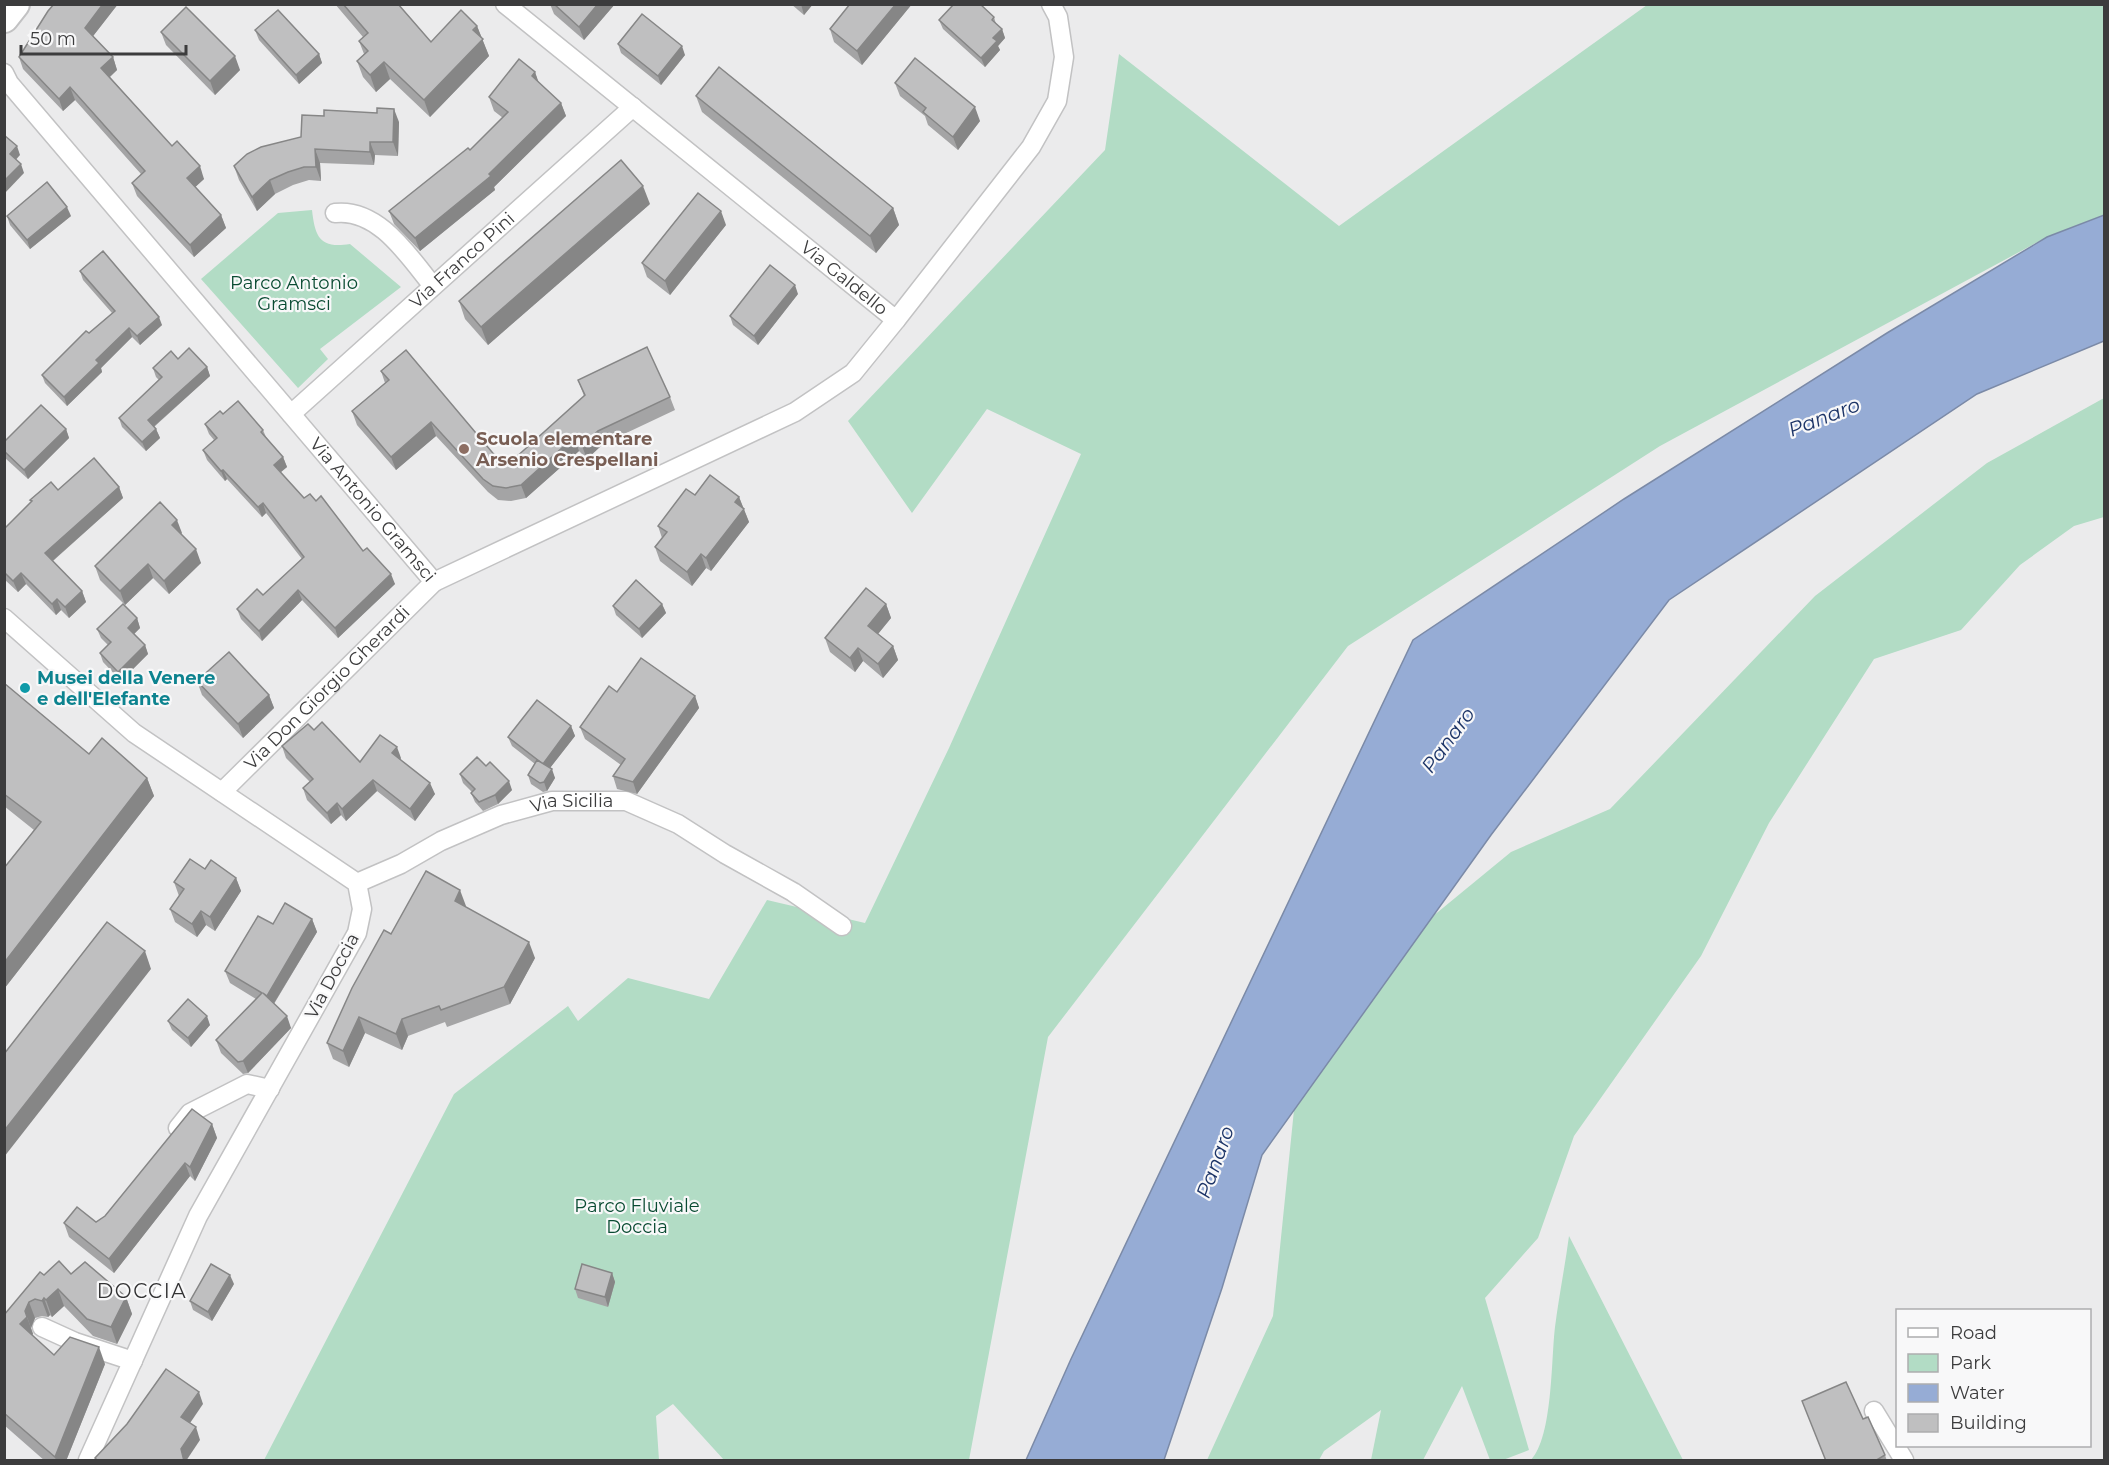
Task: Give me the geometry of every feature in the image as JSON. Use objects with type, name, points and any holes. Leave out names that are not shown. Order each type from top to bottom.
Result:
[{"type":"main road","points":[[4,18],[15,4]]},
{"type":"street","name":"Via Galdello","points":[[506,4],[896,320],[1031,147],[1057,100],[1064,57],[1058,18],[1051,4]]},
{"type":"street","name":"Via Antonio Gramsci","points":[[6,80],[434,582],[795,412],[853,374],[896,320]]},
{"type":"street","name":"Via Franco Pini","points":[[291,414],[633,107]]},
{"type":"street","points":[[335,213],[346,212],[362,217],[381,228],[402,248],[433,286]]},
{"type":"street","name":"Via Don Giorgio Gherardi","points":[[222,792],[434,582]]},
{"type":"street","points":[[4,618],[134,733],[357,883]]},
{"type":"street","name":"Via Sicilia","points":[[357,883],[401,864],[441,841],[501,815],[552,801],[626,801],[678,824],[724,854],[793,892],[842,926]]},
{"type":"street","name":"Via Doccia","points":[[88,1461],[198,1216],[357,933],[362,909],[357,883]]},
{"type":"street","points":[[167,1140],[190,1113],[247,1084],[270,1089]]},
{"type":"street","points":[[42,1327],[75,1342],[133,1361]]},
{"type":"street","points":[[1875,1412],[1904,1461]]},
{"type":"green space","name":"Parco Fluviale Doccia","points":[[1647,5],[2104,5],[2104,215],[2047,237],[1660,446],[1348,646],[1048,1037],[969,1460],[724,1460],[673,1404],[656,1416],[659,1460],[264,1460],[454,1094],[568,1006],[578,1021],[628,978],[709,999],[767,900],[865,923],[949,748],[1081,454],[987,409],[912,513],[848,421],[1105,150],[1119,54],[1339,226]]},
{"type":"green space","name":"Parco Antonio Gramsci","points":[[312,210],[317,234],[321,239],[332,245],[350,244],[401,287],[320,349],[328,359],[298,388],[201,279],[278,213]]},
{"type":"green space","points":[[2104,398],[2104,517],[2074,526],[2020,565],[1961,630],[1874,659],[1769,823],[1701,956],[1574,1136],[1538,1238],[1485,1298],[1529,1450],[1503,1460],[1490,1460],[1462,1386],[1423,1460],[1371,1460],[1381,1410],[1324,1451],[1319,1460],[1207,1460],[1273,1316],[1294,1110],[1399,944],[1511,852],[1610,809],[1815,596],[1987,463]]},
{"type":"green space","points":[[1569,1236],[1683,1460],[1531,1460],[1538,1449],[1547,1416],[1555,1327]]},
{"type":"water","name":"Panaro","points":[[2104,215],[2104,341],[1977,394],[1669,600],[1491,835],[1262,1155],[1222,1288],[1164,1460],[1026,1460],[1071,1359],[1413,640],[1624,499],[1887,333],[2047,237]]},
{"type":"building","points":[[54,4],[103,4],[85,28],[113,57],[101,68],[172,146],[177,141],[200,166],[187,178],[221,215],[190,245],[132,183],[145,171],[70,87],[59,99],[19,57]]},
{"type":"building","points":[[343,4],[398,4],[431,42],[461,10],[477,26],[473,30],[483,39],[424,100],[384,62],[370,75],[357,61],[368,51],[359,41],[368,33]]},
{"type":"building","points":[[554,4],[598,4],[579,27]]},
{"type":"building","points":[[850,4],[896,4],[857,51],[830,29]]},
{"type":"building","points":[[954,4],[980,4],[994,17],[992,20],[1002,29],[993,38],[997,41],[981,58],[939,20]]},
{"type":"building","points":[[186,7],[235,56],[210,81],[161,32]]},
{"type":"building","points":[[278,10],[319,54],[296,75],[255,30]]},
{"type":"building","points":[[642,14],[682,46],[658,76],[618,44]]},
{"type":"building","points":[[915,58],[975,107],[953,137],[923,112],[926,108],[895,83]]},
{"type":"building","points":[[519,59],[535,72],[532,76],[561,103],[489,174],[491,176],[415,238],[389,211],[468,148],[470,150],[508,112],[489,97]]},
{"type":"building","points":[[719,67],[893,208],[870,236],[696,96]]},
{"type":"building","points":[[377,108],[394,109],[393,142],[370,142],[370,152],[315,149],[316,167],[304,167],[270,180],[252,197],[234,166],[247,154],[261,147],[301,137],[302,115],[324,116],[324,110],[377,113]]},
{"type":"building","points":[[4,135],[17,146],[10,154],[21,164],[4,181]]},
{"type":"building","points":[[621,160],[643,186],[481,327],[459,301]]},
{"type":"building","points":[[47,182],[67,207],[27,240],[7,216]]},
{"type":"building","points":[[698,193],[721,211],[665,281],[642,263]]},
{"type":"building","points":[[103,251],[159,317],[137,336],[129,328],[96,360],[99,363],[64,397],[42,375],[86,331],[89,333],[115,311],[80,271]]},
{"type":"building","points":[[770,265],[795,285],[754,336],[730,316]]},
{"type":"building","name":"Scuola elementare Arsenio Crespellani","points":[[647,347],[670,397],[598,431],[582,446],[574,437],[521,485],[506,488],[493,486],[483,479],[431,422],[391,457],[352,411],[389,380],[381,371],[406,350],[497,458],[514,459],[585,395],[578,380]]},
{"type":"building","points":[[189,348],[207,367],[148,420],[156,429],[142,442],[119,418],[162,377],[153,368],[171,351],[178,359]]},
{"type":"building","points":[[238,401],[283,457],[274,465],[304,498],[310,494],[316,501],[321,496],[363,551],[367,548],[391,574],[335,628],[298,590],[259,631],[237,609],[257,589],[263,595],[304,557],[263,503],[258,507],[203,450],[217,438],[205,424],[220,411],[223,414]]},
{"type":"building","points":[[41,405],[66,429],[24,470],[4,451],[4,442]]},
{"type":"building","points":[[94,458],[119,487],[45,553],[82,591],[65,607],[57,599],[52,604],[21,573],[13,581],[4,572],[4,529],[32,501],[30,500],[51,482],[58,490]]},
{"type":"building","points":[[710,475],[739,497],[735,502],[744,509],[706,558],[701,554],[687,572],[655,547],[667,532],[658,526],[686,489],[695,495]]},
{"type":"building","points":[[160,502],[177,520],[172,525],[196,549],[164,581],[148,564],[120,591],[95,566]]},
{"type":"building","points":[[636,580],[662,604],[639,629],[613,606]]},
{"type":"building","points":[[866,588],[886,604],[868,626],[893,646],[878,664],[858,648],[850,658],[825,638]]},
{"type":"building","points":[[123,604],[137,618],[128,628],[145,645],[118,672],[100,653],[111,642],[97,629]]},
{"type":"building","points":[[229,652],[269,695],[238,724],[197,681]]},
{"type":"building","points":[[641,658],[695,696],[633,782],[613,776],[625,759],[580,727],[609,686],[617,692]]},
{"type":"building","points":[[4,683],[89,754],[102,738],[147,778],[4,963],[4,868],[41,822],[4,794]]},
{"type":"building","points":[[537,700],[571,726],[543,764],[508,737]]},
{"type":"building","points":[[322,722],[360,762],[380,735],[397,747],[392,753],[430,783],[410,809],[373,780],[342,809],[337,803],[327,813],[303,788],[313,779],[282,746],[308,724],[314,730]]},
{"type":"building","points":[[477,757],[486,766],[490,762],[509,781],[495,795],[479,802],[471,793],[475,789],[460,774]]},
{"type":"building","points":[[537,760],[552,769],[544,782],[540,783],[528,775]]},
{"type":"building","points":[[190,859],[205,869],[211,860],[236,878],[210,917],[201,911],[192,924],[170,909],[184,889],[174,882]]},
{"type":"building","points":[[426,871],[460,890],[455,901],[529,942],[504,987],[441,1010],[439,1006],[402,1019],[396,1034],[359,1017],[343,1051],[327,1043],[352,988],[384,930],[391,934]]},
{"type":"building","points":[[285,903],[312,919],[267,996],[263,993],[287,1016],[243,1061],[238,1062],[216,1040],[262,993],[225,971],[258,916],[273,924]]},
{"type":"building","points":[[107,922],[145,951],[4,1131],[4,1054]]},
{"type":"building","points":[[188,999],[207,1016],[188,1038],[168,1021]]},
{"type":"building","points":[[192,1109],[212,1124],[190,1167],[185,1163],[109,1259],[64,1223],[77,1207],[96,1222],[105,1216]]},
{"type":"building","points":[[59,1261],[71,1274],[85,1262],[126,1297],[111,1327],[87,1319],[58,1289],[46,1300],[44,1298],[42,1301],[35,1299],[29,1302],[25,1311],[27,1317],[20,1324],[54,1355],[70,1337],[99,1347],[55,1457],[4,1413],[4,1315],[40,1272],[44,1275]]},
{"type":"building","points":[[211,1264],[230,1275],[208,1312],[190,1301]]},
{"type":"building","points":[[582,1264],[612,1273],[605,1297],[575,1289]]},
{"type":"building","points":[[166,1369],[199,1392],[181,1417],[196,1427],[181,1449],[184,1461],[98,1461],[95,1458],[127,1424]]},
{"type":"building","points":[[1846,1382],[1863,1419],[1868,1417],[1885,1455],[1875,1461],[1826,1461],[1802,1401]]},
{"type":"place","name":"Scuola elementare Arsenio Crespellani","points":[[464,449]]},
{"type":"place","name":"Musei della Venere e dell'Elefante","points":[[25,688]]},
{"type":"district","name":"DOCCIA","points":[[142,1291]]}]
